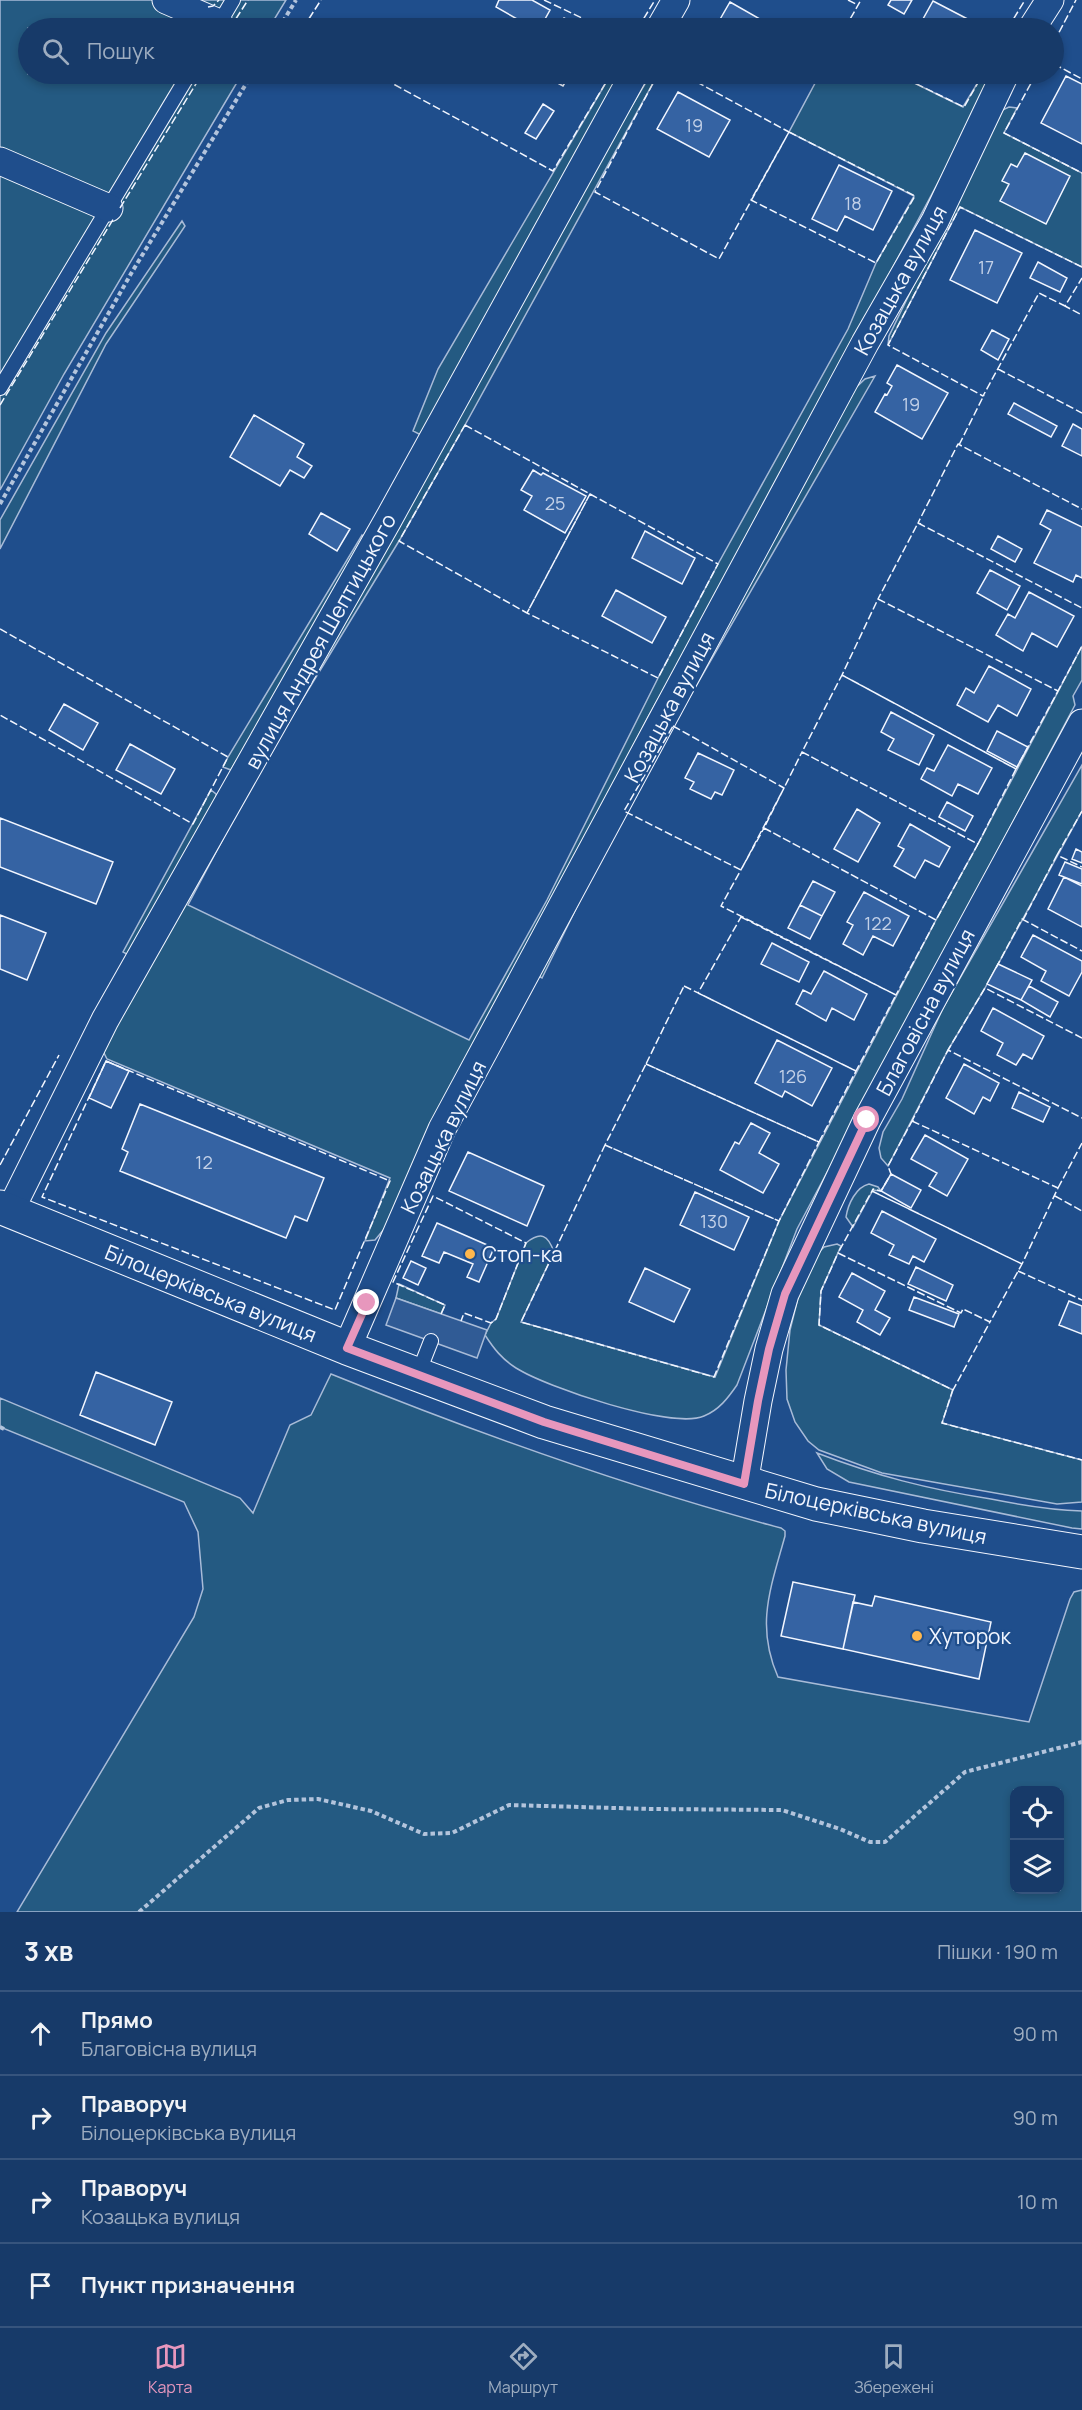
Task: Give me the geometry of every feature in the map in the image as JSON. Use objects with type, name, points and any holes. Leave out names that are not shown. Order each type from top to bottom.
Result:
[{"type":"main road","name":"Білоцерківська вулиця","points":[[5,1209],[347,1348],[544,1422],[816,1504],[1082,1551]]},
{"type":"street","points":[[166,0],[202,18]]},
{"type":"street","points":[[666,18],[676,0]]},
{"type":"street","points":[[1038,18],[1050,0]]},
{"type":"street","name":"вулиця Андрея Шептицького","points":[[5,1209],[105,1020],[388,520],[628,84]]},
{"type":"street","name":"Козацька вулиця","points":[[347,1348],[442,1129],[854,364],[935,221],[1000,84]]},
{"type":"street","points":[[0,160],[109,208]]},
{"type":"street","name":"Благовісна вулиця","points":[[744,1484],[760,1390],[785,1294],[867,1120],[1082,723]]},
{"type":"lane","points":[[223,18],[233,0]]},
{"type":"lane","points":[[0,388],[183,84]]},
{"type":"lane","points":[[418,1374],[431,1341]]},
{"type":"path","points":[[285,18],[296,0]]},
{"type":"path","points":[[0,504],[132,272],[246,84]]},
{"type":"path","points":[[139,1912],[259,1808],[288,1800],[318,1799],[371,1811],[424,1834],[452,1833],[509,1805],[782,1810],[840,1829],[870,1842],[885,1842],[965,1772],[1082,1742]]},
{"type":"shaded area","points":[[0,0],[286,0],[275,18],[18,18],[18,84],[236,84],[64,374],[0,490]]},
{"type":"shaded area","points":[[605,84],[616,84],[423,436],[413,431],[438,369]]},
{"type":"shaded area","points":[[645,84],[653,84],[465,425],[399,541],[260,769],[188,905],[469,1040],[547,900],[658,678],[718,564],[848,329],[876,263],[914,196],[789,132],[815,84],[916,84],[963,107],[977,84],[991,84],[744,546],[648,717],[385,1228],[375,1240],[365,1241],[390,1178],[107,1059],[101,1047],[582,188]]},
{"type":"shaded area","points":[[1009,107],[1017,108],[1004,133],[1082,173],[1082,267],[960,207],[888,345],[889,336],[998,112]]},
{"type":"shaded area","points":[[182,221],[185,226],[106,344],[0,549],[0,520],[106,333]]},
{"type":"shaded area","points":[[875,376],[624,811],[542,978],[535,974],[848,395],[865,379]]},
{"type":"shaded area","points":[[362,535],[365,539],[231,770],[223,767],[228,757]]},
{"type":"shaded area","points":[[1082,646],[1082,680],[1073,696],[1075,705],[797,1229],[737,1385],[730,1394],[719,1407],[704,1416],[688,1419],[665,1417],[638,1412],[580,1395],[531,1376],[507,1361],[485,1335],[491,1323],[496,1319],[526,1243],[540,1236],[549,1242],[554,1252],[521,1322],[715,1377],[779,1221]]},
{"type":"shaded area","points":[[1082,765],[1082,811],[985,988],[948,1050],[888,1166],[881,1158],[879,1148],[883,1132],[902,1099],[943,1008]]},
{"type":"shaded area","points":[[211,790],[216,794],[217,800],[130,956],[123,952]]},
{"type":"shaded area","points":[[869,1184],[878,1187],[881,1191],[873,1190],[853,1227],[846,1217],[849,1207],[857,1192]]},
{"type":"shaded area","points":[[837,1244],[841,1246],[821,1291],[819,1325],[953,1390],[942,1423],[1082,1460],[1082,1502],[1057,1504],[882,1473],[819,1450],[808,1441],[795,1422],[787,1399],[786,1370],[790,1330],[800,1290],[818,1253],[824,1247]]},
{"type":"shaded area","points":[[399,1284],[445,1305],[441,1314],[396,1298]]},
{"type":"shaded area","points":[[396,1298],[487,1330],[477,1358],[386,1325]]},
{"type":"shaded area","points":[[331,1374],[442,1418],[554,1458],[667,1495],[781,1528],[785,1531],[785,1536],[771,1589],[766,1623],[771,1658],[778,1677],[1029,1722],[1070,1599],[1074,1592],[1082,1590],[1082,1912],[17,1912],[194,1617],[203,1589],[198,1532],[184,1502],[0,1427],[0,1398],[240,1498],[253,1513],[290,1425],[311,1415]]},
{"type":"shaded area","points":[[817,1453],[882,1475],[924,1486],[1025,1505],[1082,1511],[1082,1529],[849,1482],[827,1469]]},
{"type":"building","points":[[499,0],[532,0],[550,10],[546,18],[515,18],[496,7]]},
{"type":"building","points":[[891,0],[912,0],[904,14],[888,5]]},
{"type":"building","points":[[933,1],[966,18],[924,18]]},
{"type":"building","points":[[730,2],[758,18],[721,18]]},
{"type":"building","points":[[1066,76],[1082,84],[1082,144],[1041,123],[1062,84],[1064,84]]},
{"type":"building","points":[[678,92],[730,120],[709,157],[657,129]]},
{"type":"building","points":[[543,104],[554,111],[536,139],[525,133]]},
{"type":"building","points":[[1025,153],[1070,176],[1046,224],[1000,201],[1009,184],[1002,181],[1011,164],[1017,167]]},
{"type":"building","points":[[839,165],[892,191],[873,230],[845,216],[837,231],[812,219]]},
{"type":"building","points":[[975,230],[1022,253],[997,303],[950,280]]},
{"type":"building","points":[[1038,262],[1067,278],[1060,292],[1030,278]]},
{"type":"building","points":[[992,330],[1009,339],[998,360],[981,350]]},
{"type":"building","points":[[897,365],[948,393],[922,439],[875,412],[892,386],[887,383]]},
{"type":"building","points":[[1014,403],[1057,426],[1051,437],[1008,414]]},
{"type":"building","points":[[254,415],[304,444],[297,457],[312,466],[304,478],[290,470],[280,486],[230,457]]},
{"type":"building","points":[[1073,424],[1082,429],[1082,456],[1062,446]]},
{"type":"building","points":[[533,470],[586,496],[565,533],[524,510],[532,496],[521,490]]},
{"type":"building","points":[[1047,510],[1082,527],[1082,578],[1076,575],[1073,582],[1034,563],[1051,530],[1040,524]]},
{"type":"building","points":[[321,513],[350,529],[337,551],[309,534]]},
{"type":"building","points":[[645,531],[695,558],[682,584],[632,558]]},
{"type":"building","points":[[998,536],[1022,549],[1015,562],[991,549]]},
{"type":"building","points":[[990,570],[1020,586],[1007,610],[977,593]]},
{"type":"building","points":[[616,590],[666,617],[652,643],[602,616]]},
{"type":"building","points":[[1029,592],[1074,616],[1057,647],[1032,633],[1023,651],[996,635],[1008,614],[1015,618]]},
{"type":"building","points":[[989,666],[1031,689],[1017,716],[998,705],[988,722],[957,705],[966,688],[974,693]]},
{"type":"building","points":[[64,704],[98,723],[83,750],[49,730]]},
{"type":"building","points":[[891,712],[934,735],[919,765],[888,750],[894,739],[881,732]]},
{"type":"building","points":[[997,731],[1028,747],[1017,767],[987,751]]},
{"type":"building","points":[[130,744],[175,769],[161,794],[116,770]]},
{"type":"building","points":[[948,745],[992,768],[978,794],[958,784],[952,796],[921,779],[927,768],[934,771]]},
{"type":"building","points":[[698,753],[734,770],[722,795],[715,792],[711,799],[690,789],[694,782],[685,778]]},
{"type":"building","points":[[947,802],[973,816],[965,831],[939,817]]},
{"type":"building","points":[[857,809],[880,823],[858,862],[834,849]]},
{"type":"building","points":[[0,818],[113,862],[96,904],[0,867]]},
{"type":"building","points":[[910,824],[950,847],[939,867],[925,860],[915,878],[894,866],[904,849],[898,846]]},
{"type":"building","points":[[1076,849],[1082,852],[1082,863],[1072,859]]},
{"type":"building","points":[[1065,862],[1082,869],[1082,884],[1059,875]]},
{"type":"building","points":[[1064,877],[1082,886],[1082,927],[1048,909]]},
{"type":"building","points":[[813,881],[835,892],[822,916],[800,905]]},
{"type":"building","points":[[864,892],[909,916],[893,946],[873,936],[863,955],[843,944],[853,925],[847,922]]},
{"type":"building","points":[[800,905],[822,916],[810,939],[788,928]]},
{"type":"building","points":[[0,915],[46,933],[27,980],[0,969]]},
{"type":"building","points":[[1033,935],[1082,961],[1082,972],[1069,996],[1041,981],[1046,971],[1021,957]]},
{"type":"building","points":[[772,943],[809,962],[799,982],[761,964]]},
{"type":"building","points":[[998,964],[1032,980],[1021,1000],[987,984]]},
{"type":"building","points":[[824,971],[867,994],[854,1020],[832,1008],[826,1021],[796,1004],[803,990],[811,994]]},
{"type":"building","points":[[1029,986],[1058,1002],[1050,1017],[1021,1000]]},
{"type":"building","points":[[993,1008],[1044,1036],[1032,1059],[1023,1054],[1016,1065],[997,1055],[1003,1043],[981,1031]]},
{"type":"building","points":[[777,1040],[832,1068],[812,1106],[785,1091],[782,1097],[755,1083]]},
{"type":"building","points":[[106,1061],[129,1071],[111,1108],[89,1098]]},
{"type":"building","points":[[964,1064],[999,1083],[990,1101],[983,1097],[974,1114],[946,1098]]},
{"type":"building","points":[[1019,1092],[1050,1107],[1043,1122],[1012,1108]]},
{"type":"building","points":[[140,1104],[324,1178],[307,1221],[295,1216],[286,1238],[120,1171],[128,1152],[122,1149]]},
{"type":"building","points":[[751,1123],[770,1133],[759,1153],[779,1164],[763,1193],[720,1170],[735,1142],[739,1144]]},
{"type":"building","points":[[925,1135],[968,1159],[947,1196],[929,1186],[937,1173],[911,1159]]},
{"type":"building","points":[[468,1152],[544,1186],[527,1226],[449,1191]]},
{"type":"building","points":[[891,1174],[921,1190],[911,1208],[881,1191]]},
{"type":"building","points":[[695,1192],[749,1217],[734,1250],[680,1225]]},
{"type":"building","points":[[882,1211],[936,1239],[924,1262],[913,1256],[909,1264],[889,1255],[894,1245],[871,1233]]},
{"type":"building","name":"Стоп-ка","points":[[437,1223],[494,1248],[479,1282],[467,1277],[473,1264],[444,1252],[439,1263],[422,1256]]},
{"type":"building","points":[[411,1261],[426,1268],[418,1285],[403,1278]]},
{"type":"building","points":[[916,1267],[953,1285],[946,1301],[908,1284]]},
{"type":"building","points":[[645,1268],[690,1289],[674,1322],[629,1302]]},
{"type":"building","points":[[852,1273],[885,1291],[875,1310],[890,1318],[880,1335],[857,1322],[863,1310],[839,1297]]},
{"type":"building","points":[[914,1297],[959,1314],[954,1327],[909,1310]]},
{"type":"building","points":[[1069,1301],[1082,1306],[1082,1334],[1059,1325]]},
{"type":"building","points":[[96,1372],[172,1402],[155,1445],[80,1415]]},
{"type":"building","points":[[793,1582],[855,1595],[843,1649],[781,1636]]},
{"type":"building","name":"Хуторок","points":[[875,1596],[991,1622],[979,1679],[843,1649],[853,1602],[872,1606]]},
{"type":"fence","points":[[208,7],[213,6],[219,0]]},
{"type":"fence","points":[[236,18],[248,0]]},
{"type":"fence","points":[[309,18],[321,0]]},
{"type":"fence","points":[[544,0],[582,18]]},
{"type":"fence","points":[[644,18],[655,0]]},
{"type":"fence","points":[[848,0],[858,5]]},
{"type":"fence","points":[[851,18],[861,0]]},
{"type":"fence","points":[[1014,18],[1025,0]]},
{"type":"fence","points":[[1064,23],[1076,0]]},
{"type":"fence","points":[[1064,69],[1082,79]]},
{"type":"fence","points":[[120,208],[196,84]]},
{"type":"fence","points":[[393,84],[553,171],[605,84]]},
{"type":"fence","points":[[653,84],[595,192],[719,259],[789,132],[700,84]]},
{"type":"fence","points":[[917,84],[964,107],[977,84]]},
{"type":"fence","points":[[1031,84],[1004,133],[1082,173]]},
{"type":"fence","points":[[789,132],[915,196],[876,263],[751,200],[789,132]]},
{"type":"fence","points":[[1082,267],[960,207],[888,345],[983,396],[1039,293],[1065,306],[1082,278]]},
{"type":"fence","points":[[0,405],[114,218]]},
{"type":"fence","points":[[1063,305],[1082,315]]},
{"type":"fence","points":[[998,369],[1082,413]]},
{"type":"fence","points":[[959,445],[984,395]]},
{"type":"fence","points":[[465,425],[590,494],[527,613],[399,541],[465,425]]},
{"type":"fence","points":[[921,524],[918,523],[958,444],[1082,509]]},
{"type":"fence","points":[[590,494],[718,564],[658,678],[527,613],[590,494]]},
{"type":"fence","points":[[880,600],[878,599],[918,523],[1082,608]]},
{"type":"fence","points":[[878,599],[1058,691],[1016,769],[842,675],[878,599]]},
{"type":"fence","points":[[0,629],[228,757],[193,824],[0,715]]},
{"type":"fence","points":[[1056,690],[1058,691],[1082,646]]},
{"type":"fence","points":[[842,675],[1016,769],[978,844],[802,752],[842,675]]},
{"type":"fence","points":[[673,726],[784,788],[741,870],[624,811],[673,726]]},
{"type":"fence","points":[[802,752],[978,844],[936,920],[764,828],[802,752]]},
{"type":"fence","points":[[1057,855],[1082,811]]},
{"type":"fence","points":[[764,828],[936,920],[896,995],[721,906],[764,828]]},
{"type":"fence","points":[[1023,920],[1057,855],[1082,867]]},
{"type":"fence","points":[[741,917],[896,995],[856,1071],[698,993],[741,917]]},
{"type":"fence","points":[[996,968],[1022,919],[1082,951]]},
{"type":"fence","points":[[684,986],[856,1071],[819,1142],[646,1064],[684,986]]},
{"type":"fence","points":[[950,1051],[948,1050],[985,988],[1082,1038]]},
{"type":"fence","points":[[914,1121],[912,1121],[948,1050],[1082,1118]]},
{"type":"fence","points":[[0,1165],[59,1055]]},
{"type":"fence","points":[[106,1061],[390,1181],[335,1310],[42,1197],[106,1061]]},
{"type":"fence","points":[[646,1064],[819,1142],[779,1221],[605,1145],[646,1064]]},
{"type":"fence","points":[[912,1121],[1058,1188],[1022,1264],[872,1191],[873,1189],[881,1191],[891,1174],[888,1166],[912,1121]]},
{"type":"fence","points":[[1058,1188],[1082,1143]]},
{"type":"fence","points":[[605,1145],[779,1221],[714,1377],[521,1322],[605,1145]]},
{"type":"fence","points":[[872,1191],[1022,1264],[990,1322],[963,1309],[961,1313],[838,1253],[872,1191]]},
{"type":"fence","points":[[441,1314],[445,1305],[393,1282],[433,1196],[526,1243],[496,1319],[491,1323],[464,1313],[461,1321]]},
{"type":"fence","points":[[1055,1196],[1082,1211]]},
{"type":"fence","points":[[838,1253],[961,1313],[963,1309],[990,1322],[953,1390],[819,1325],[821,1291],[838,1253]]},
{"type":"fence","points":[[1018,1271],[1082,1300]]},
{"type":"fence","points":[[953,1389],[942,1423],[1082,1460]]},
{"type":"place","name":"Стоп-ка","points":[[470,1254]]},
{"type":"place","name":"Хуторок","points":[[917,1636]]},
{"type":"route","points":[[367,1303],[347,1348],[544,1422],[744,1484],[769,1349],[785,1294],[867,1120]]}]
